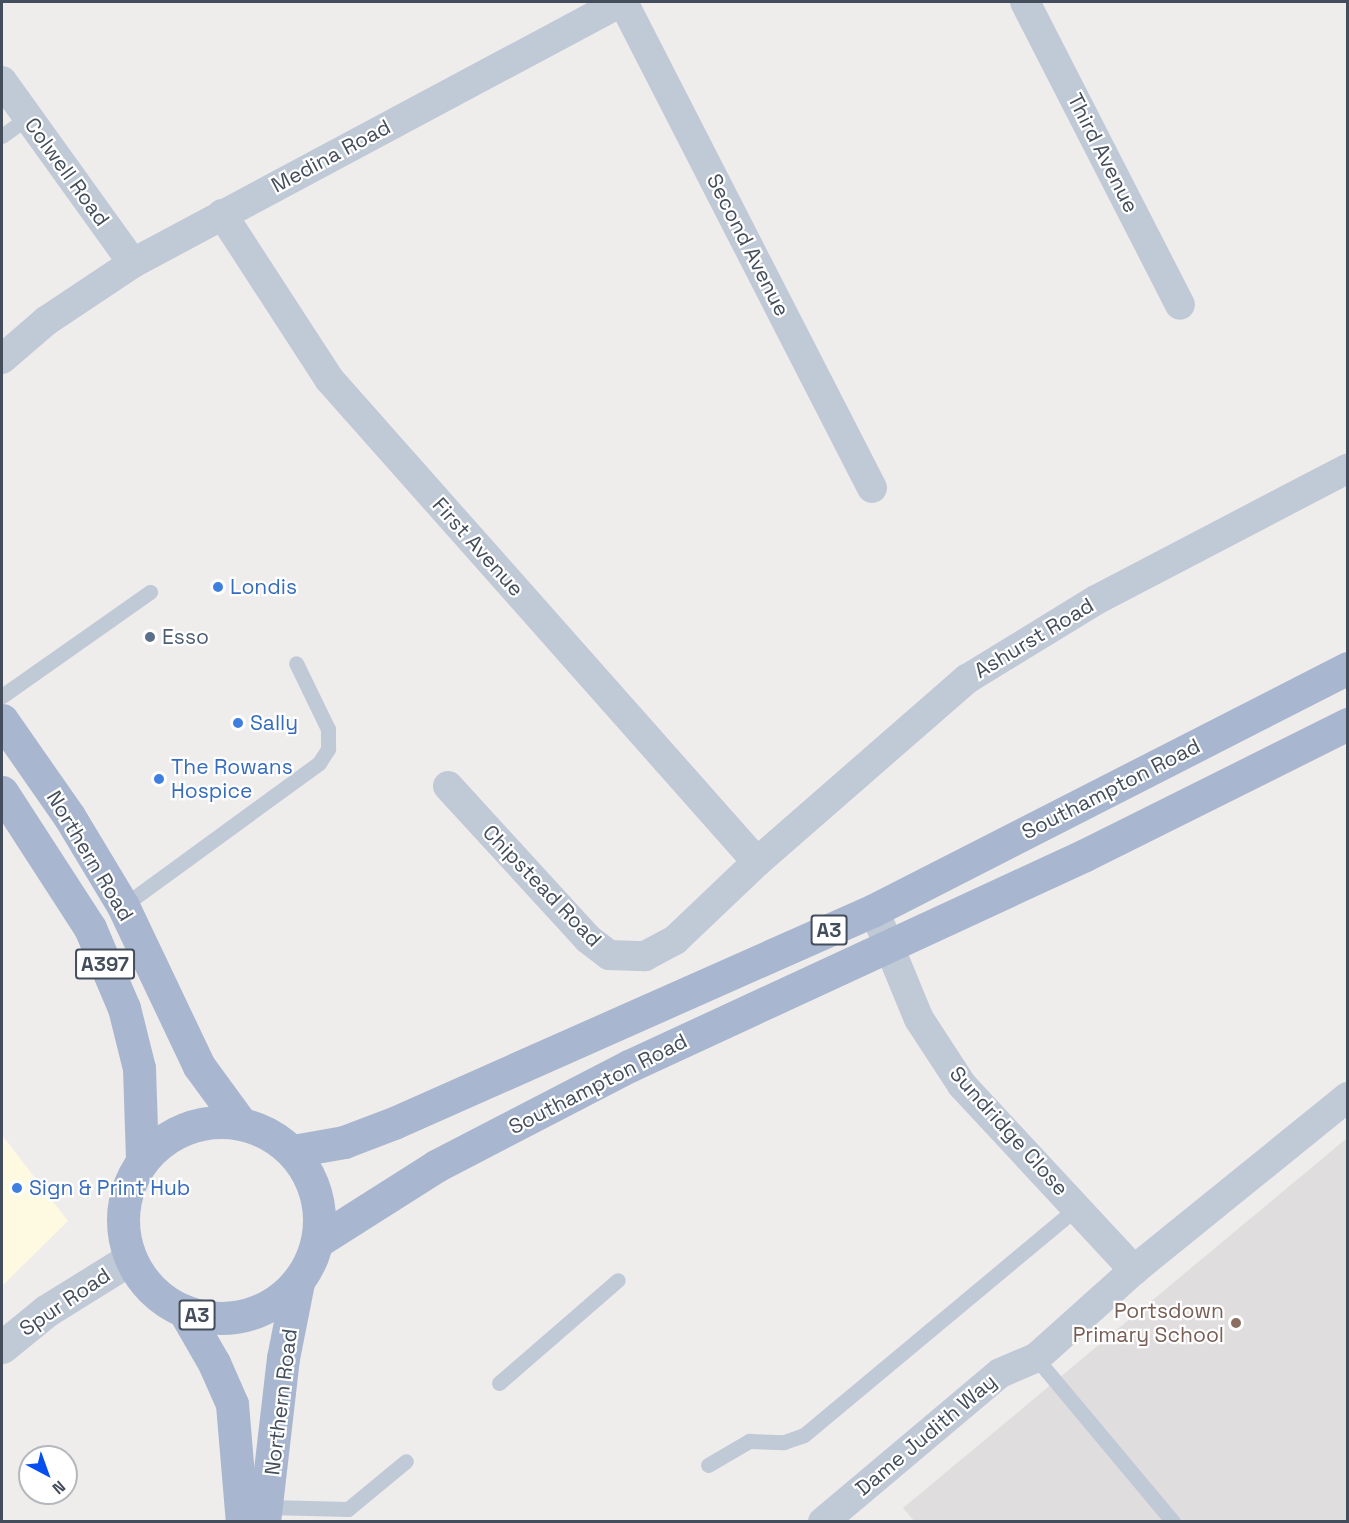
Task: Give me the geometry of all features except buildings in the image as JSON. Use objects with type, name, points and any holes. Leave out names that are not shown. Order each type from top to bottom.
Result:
[{"type":"main road","name":"Southampton Road","points":[[293,1150],[344,1142],[394,1123],[874,910],[1347,668]]},
{"type":"main road","name":"Northern Road","points":[[2,720],[69,816],[123,906],[199,1066],[240,1122]]},
{"type":"main road","name":"Southampton Road","points":[[318,1240],[436,1166],[629,1066],[1085,855],[1347,724]]},
{"type":"main road","name":"Northern Road","points":[[2,792],[90,928],[124,1008],[139,1068],[142,1160]]},
{"type":"main road","name":"A3","points":[[213,1121],[240,1122],[269,1132],[293,1150],[311,1178],[317,1198],[318,1240],[298,1282],[280,1299],[258,1312],[233,1318],[208,1318],[184,1311],[161,1299],[143,1281],[130,1258],[122,1225],[127,1191],[142,1160],[162,1141],[186,1127],[213,1121]]},
{"type":"main road","name":"Northern Road","points":[[258,1517],[283,1358],[298,1282]]},
{"type":"main road","name":"Northern Road","points":[[184,1311],[214,1363],[232,1404],[258,1517]]},
{"type":"street","name":"Medina Road","points":[[2,359],[46,321],[133,262],[622,2]]},
{"type":"street","name":"Second Avenue","points":[[622,2],[872,488]]},
{"type":"street","name":"Third Avenue","points":[[1025,2],[1180,305]]},
{"type":"street","name":"Colwell Road","points":[[2,81],[133,262]]},
{"type":"street","name":"First Avenue","points":[[222,214],[329,379],[757,862]]},
{"type":"street","name":"Medina Road","points":[[2,342],[46,321]]},
{"type":"street","name":"Ashurst Road","points":[[757,862],[967,679],[1096,600],[1347,468]]},
{"type":"street","name":"Chipstead Road","points":[[448,786],[577,928],[609,955],[645,956],[675,940],[757,862]]},
{"type":"street","points":[[874,910],[888,946]]},
{"type":"street","name":"Sundridge Close","points":[[888,946],[919,1019],[962,1085],[1078,1207],[1134,1270]]},
{"type":"street","points":[[1036,1358],[1134,1270],[1347,1097]]},
{"type":"street","name":"Spur Road","points":[[2,1347],[46,1311],[130,1258]]},
{"type":"street","name":"Dame Judith Way","points":[[823,1521],[1000,1373],[1036,1358]]},
{"type":"lane","points":[[2,136],[28,117]]},
{"type":"lane","points":[[2,696],[150,592]]},
{"type":"lane","points":[[123,906],[319,763],[328,748],[328,729],[296,663]]},
{"type":"lane","points":[[708,1465],[749,1441],[784,1442],[804,1435],[1078,1207]]},
{"type":"lane","points":[[499,1383],[618,1280]]},
{"type":"lane","points":[[1036,1358],[1173,1521]]},
{"type":"lane","points":[[258,1517],[348,1509],[406,1461]]},
{"type":"shaded area","points":[[2,1135],[68,1221],[2,1286]]},
{"type":"shaded area","name":"Portsdown Primary School","points":[[1347,1138],[1347,1521],[915,1522],[903,1508]]},
{"type":"place","name":"Londis","points":[[218,587]]},
{"type":"place","name":"Esso","points":[[150,637]]},
{"type":"place","name":"Sally","points":[[238,723]]},
{"type":"place","name":"The Rowans Hospice","points":[[159,779]]},
{"type":"place","name":"Sign & Print Hub","points":[[17,1188]]},
{"type":"place","name":"Portsdown Primary School","points":[[1236,1323]]}]
